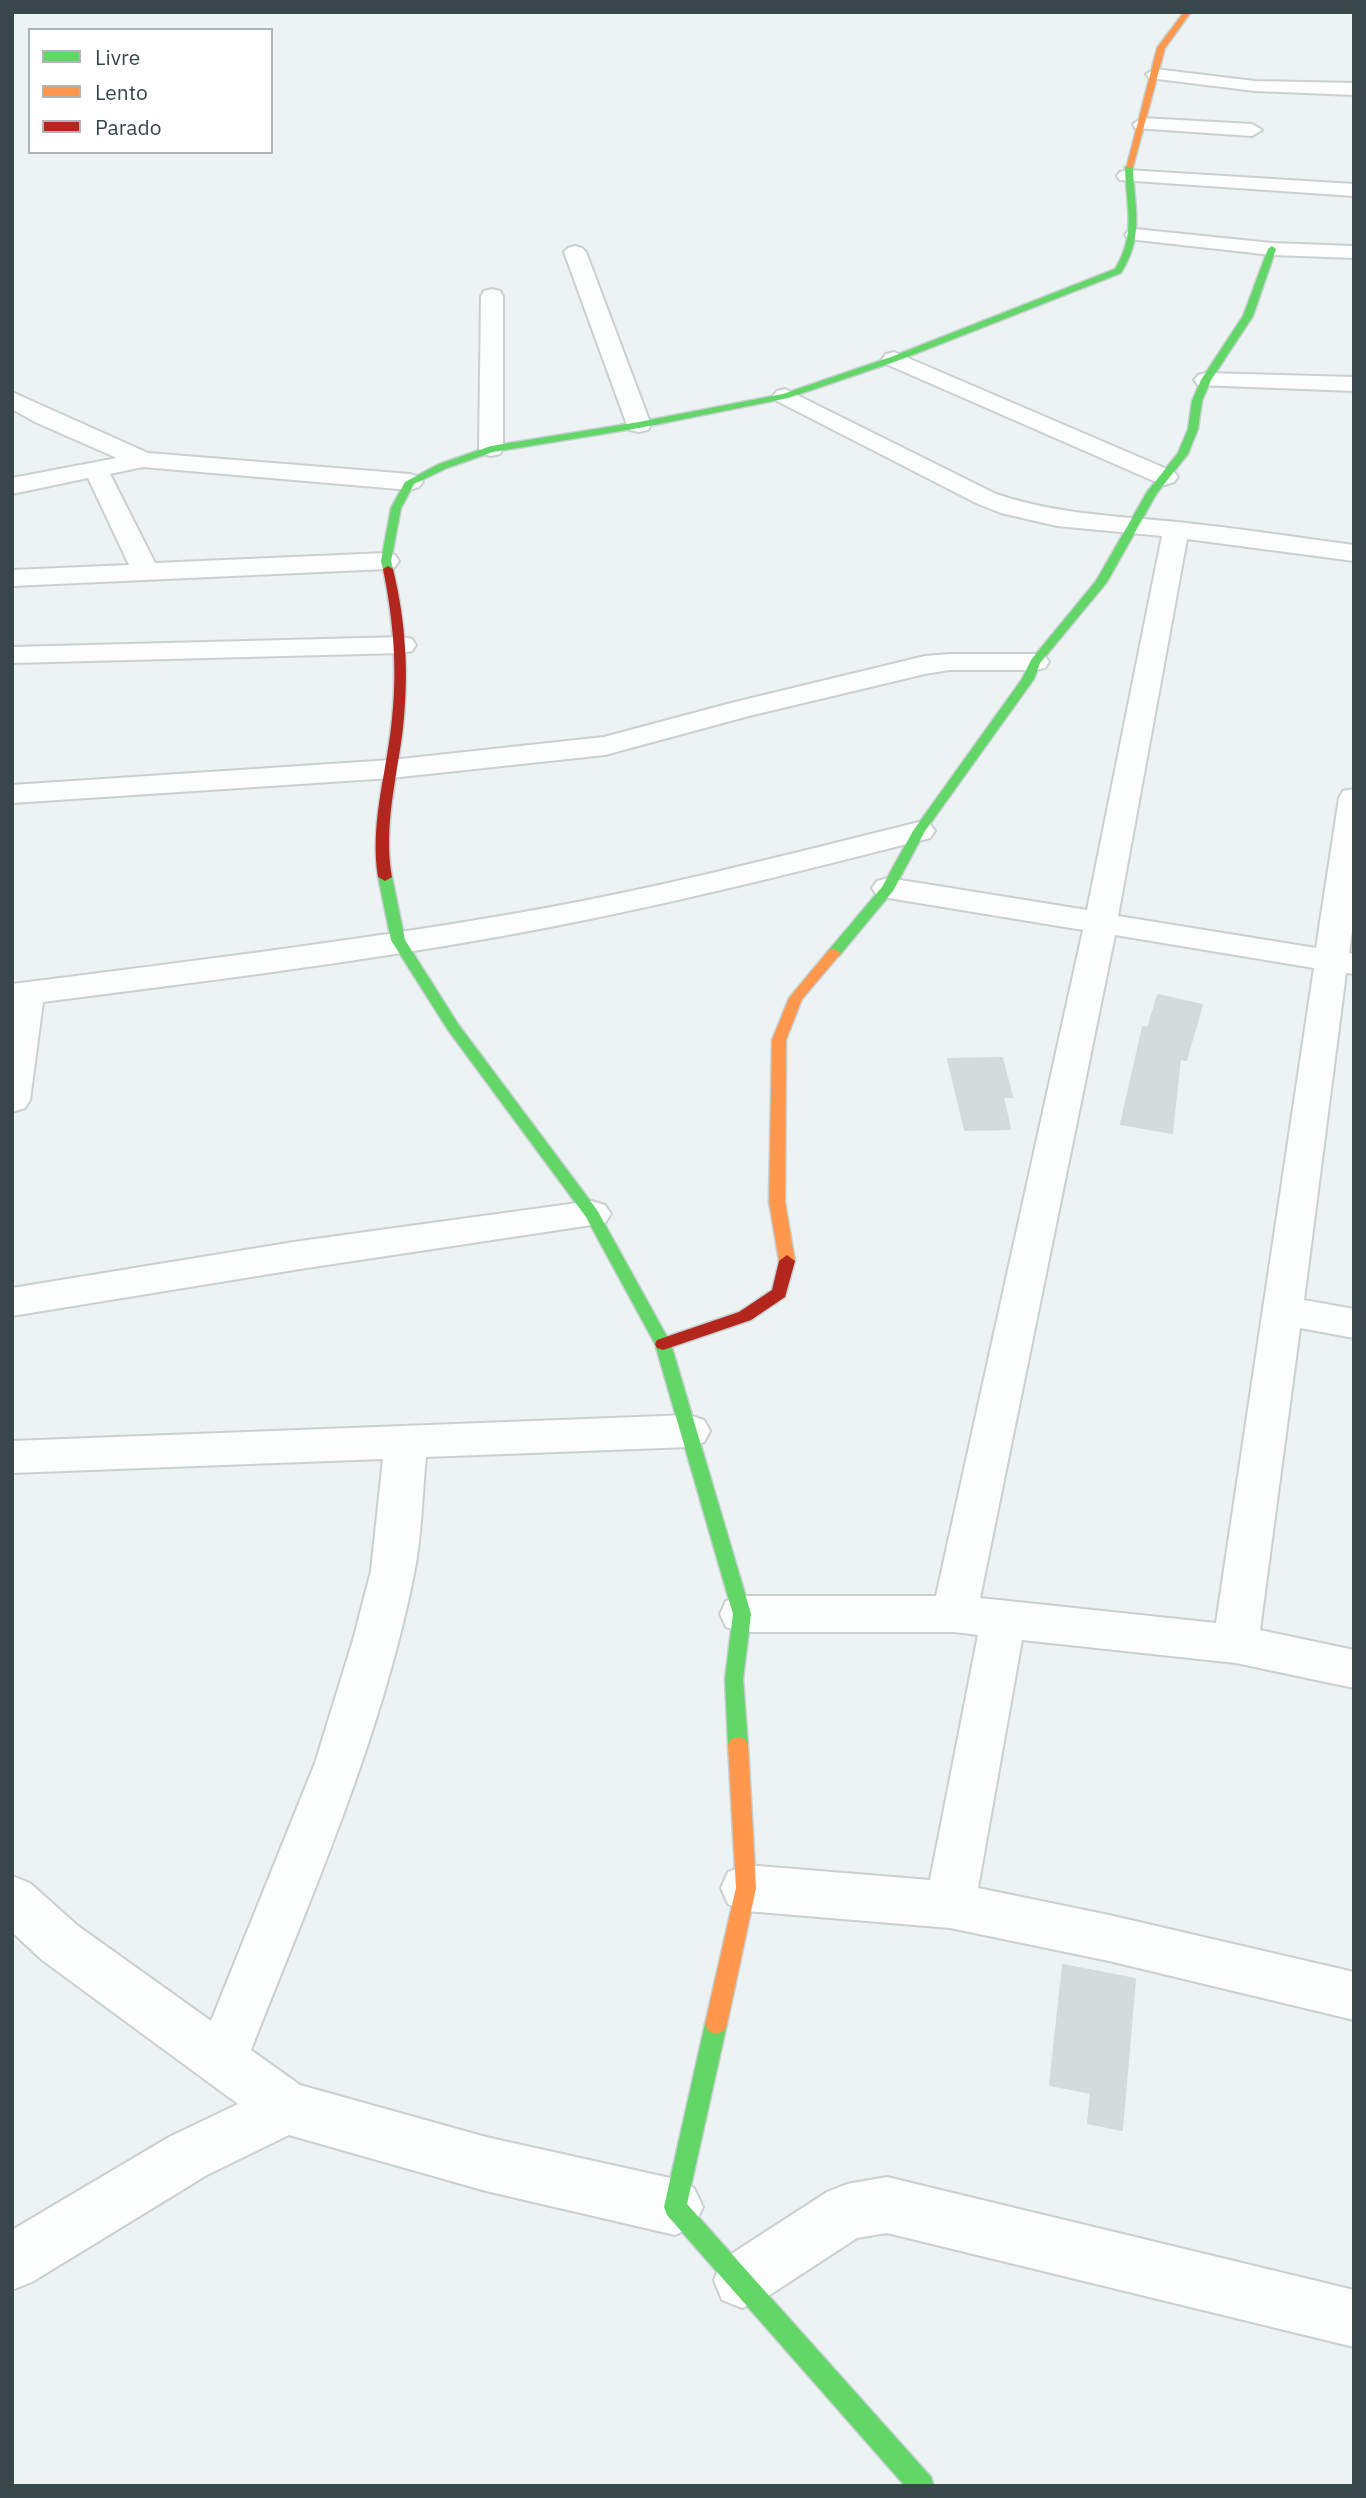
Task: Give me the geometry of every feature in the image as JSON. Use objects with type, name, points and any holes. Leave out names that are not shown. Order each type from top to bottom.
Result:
[{"type":"street","points":[[12,486],[143,460],[410,482],[443,466],[491,449],[639,425],[785,396],[894,359],[1118,271],[1130,256],[1135,235],[1134,205],[1127,176],[1161,48],[1188,12]]},
{"type":"street","points":[[1156,74],[1255,86],[1354,89]]},
{"type":"street","points":[[1142,124],[1256,137],[1255,86]]},
{"type":"street","points":[[1270,164],[1280,185]]},
{"type":"street","points":[[1127,176],[1354,190]]},
{"type":"street","points":[[1135,235],[1272,249],[1354,252]]},
{"type":"street","points":[[663,1344],[745,1316],[779,1293],[788,1264],[777,1202],[779,1041],[796,998],[888,888],[919,831],[1028,680],[1035,662],[1101,582],[1152,492],[1183,454],[1193,429],[1197,401],[1206,380],[1248,316],[1272,249]]},
{"type":"street","points":[[575,252],[639,425]]},
{"type":"street","points":[[491,449],[492,296]]},
{"type":"street","points":[[894,359],[1164,477]]},
{"type":"street","points":[[1206,380],[1354,384]]},
{"type":"street","points":[[785,396],[987,499],[1019,512],[1058,520],[1176,530],[1354,553]]},
{"type":"street","points":[[12,399],[44,417],[143,460]]},
{"type":"street","points":[[96,470],[146,572]]},
{"type":"street","points":[[410,482],[396,508],[386,561],[402,646],[401,686],[391,769],[380,825],[380,856],[398,940],[460,1037],[592,1214],[663,1344],[742,1614],[734,1679],[746,1888],[675,2207]]},
{"type":"street","points":[[954,1614],[1101,921],[1176,530]]},
{"type":"street","points":[[12,578],[386,561]]},
{"type":"street","points":[[12,655],[402,646]]},
{"type":"street","points":[[12,794],[391,769],[605,746],[741,709],[925,665],[949,662],[1035,662]]},
{"type":"street","points":[[1236,1644],[1282,1310],[1342,962],[1354,798]]},
{"type":"street","points":[[12,1100],[19,994],[192,972],[507,925],[724,881],[919,831]]},
{"type":"street","points":[[888,888],[1342,962]]},
{"type":"street","points":[[12,1302],[300,1255],[592,1214]]},
{"type":"street","points":[[1282,1310],[1354,1324]]},
{"type":"street","points":[[12,1457],[689,1431]]},
{"type":"street","points":[[221,2061],[339,1763],[376,1640],[393,1571],[406,1442]]},
{"type":"street","points":[[742,1614],[954,1614],[1236,1644],[1354,1669]]},
{"type":"street","points":[[950,1905],[1003,1619]]},
{"type":"street","points":[[746,1888],[950,1905],[1108,1938],[1354,1996]]},
{"type":"street","points":[[12,1899],[60,1943],[287,2108],[486,2164],[675,2207],[743,2280],[922,2486]]},
{"type":"street","points":[[12,2262],[188,2156],[287,2108]]},
{"type":"street","points":[[743,2280],[847,2212],[887,2205],[1354,2319]]},
{"type":"building","points":[[1158,995],[1202,1005],[1186,1060],[1180,1059],[1172,1133],[1121,1124],[1143,1027],[1148,1028]]},
{"type":"building","points":[[1002,1058],[1012,1097],[1003,1097],[1010,1129],[965,1130],[948,1059]]},
{"type":"building","points":[[1063,1965],[1135,1979],[1122,2130],[1088,2123],[1091,2093],[1050,2085]]},
{"type":"traffic: fast","points":[[388,569],[386,561],[396,508],[410,482],[443,466],[491,449],[639,425],[785,396],[894,359],[1118,271],[1134,232],[1129,167]]},
{"type":"traffic: fast","points":[[834,953],[888,888],[919,831],[1028,679],[1035,662],[1101,582],[1152,492],[1183,454],[1193,429],[1197,401],[1206,380],[1248,316],[1272,249]]},
{"type":"traffic: fast","points":[[385,877],[398,940],[453,1027],[592,1214],[663,1344],[742,1614],[734,1679],[738,1745]]},
{"type":"traffic: fast","points":[[716,2024],[675,2207],[922,2486]]},
{"type":"traffic: slow","points":[[1129,167],[1161,48],[1188,12]]},
{"type":"traffic: slow","points":[[787,1261],[777,1202],[779,1040],[796,998],[834,953]]},
{"type":"traffic: slow","points":[[716,2024],[746,1888],[738,1745]]},
{"type":"traffic: jam","points":[[385,877],[382,824],[402,671],[399,628],[388,569]]},
{"type":"traffic: jam","points":[[663,1344],[745,1316],[779,1293],[787,1261]]}]
